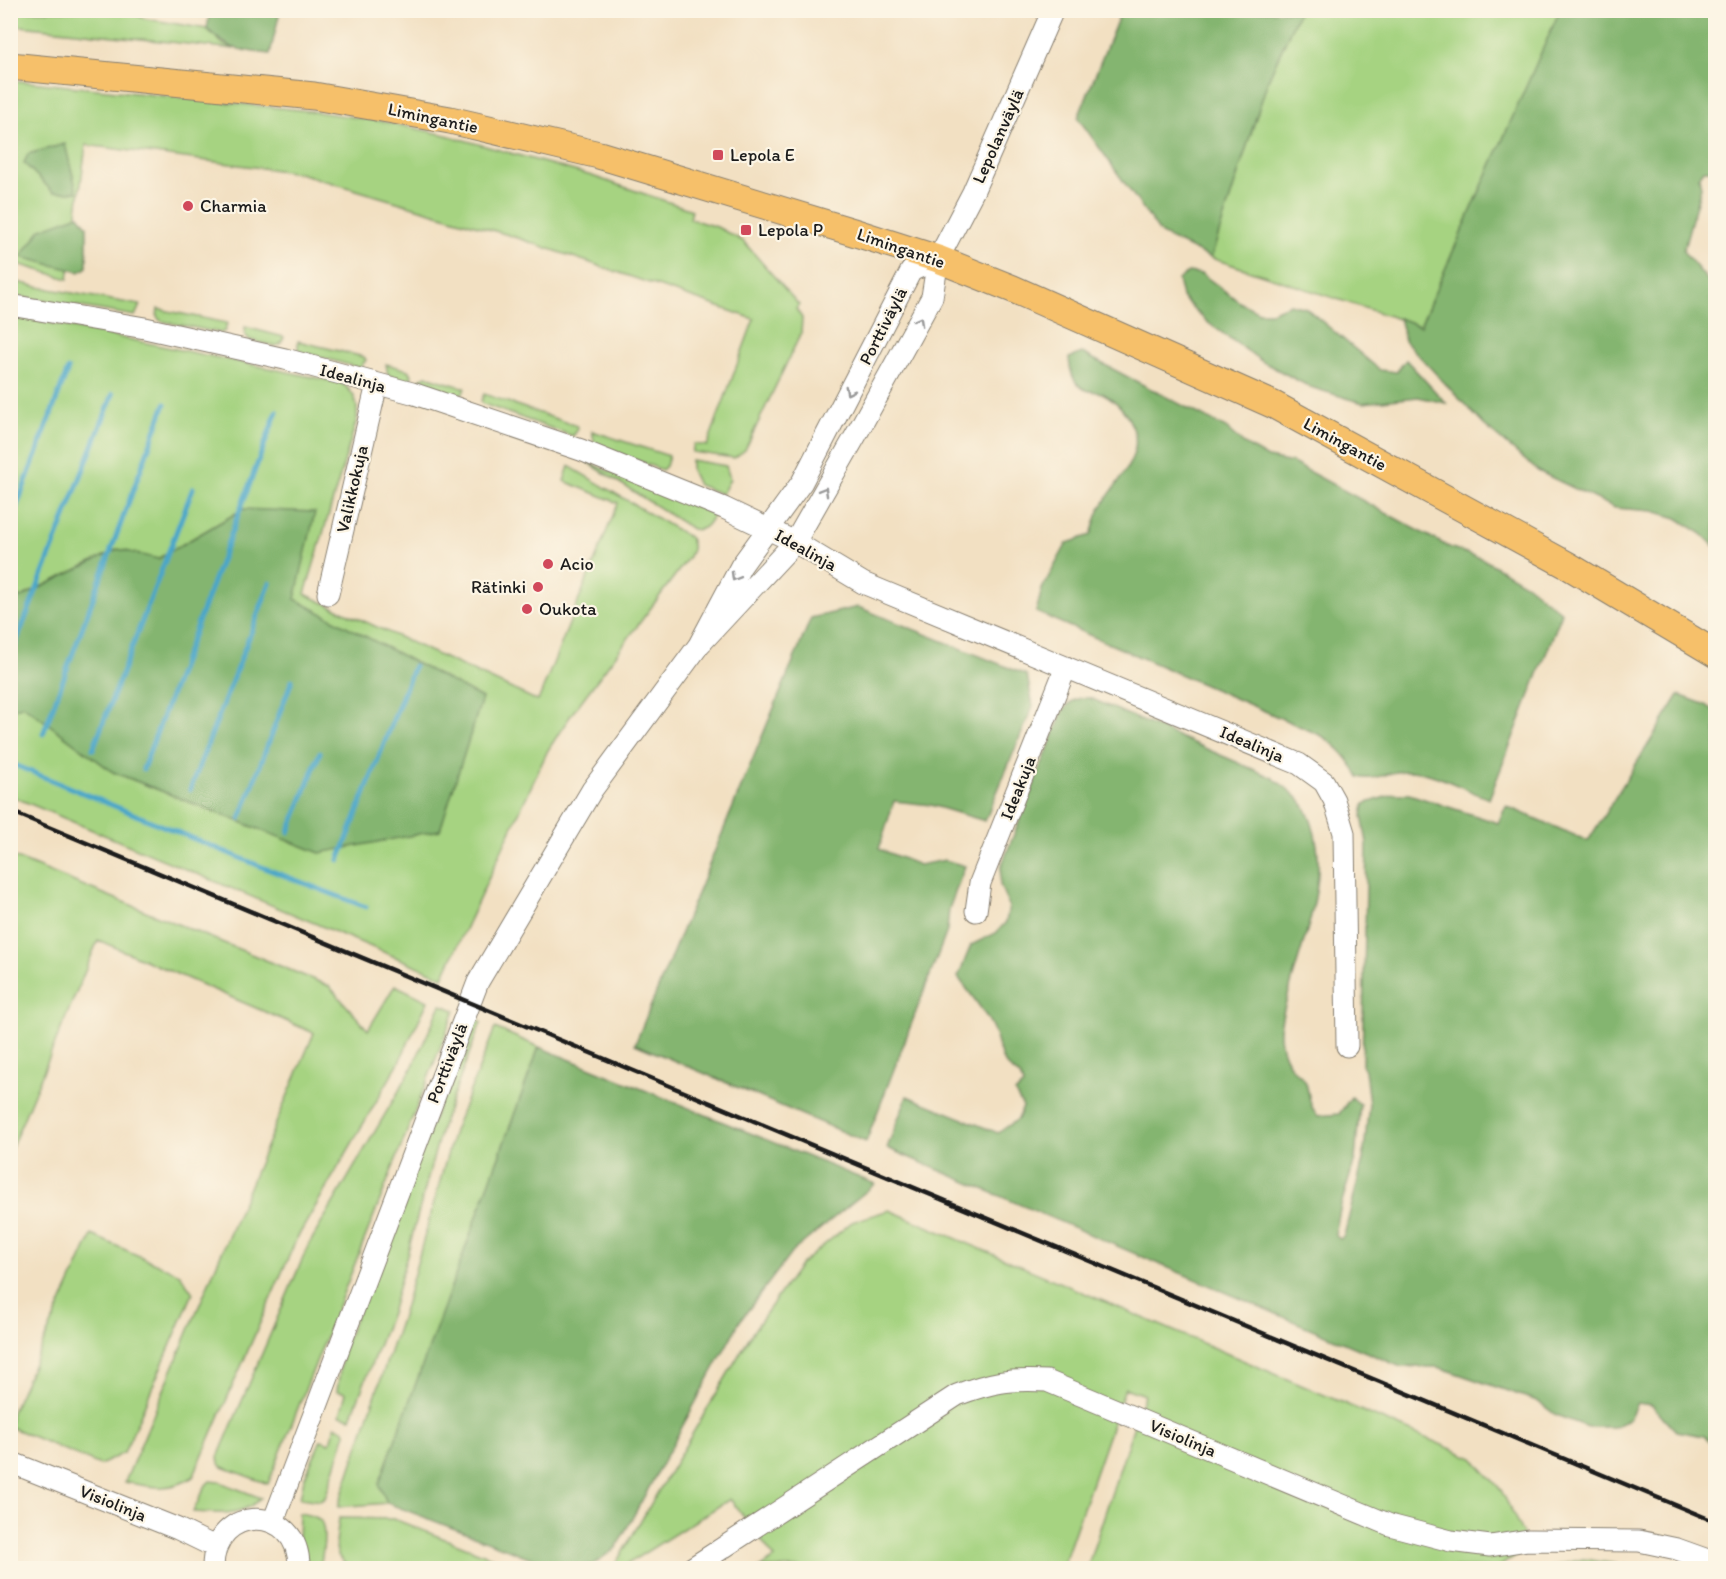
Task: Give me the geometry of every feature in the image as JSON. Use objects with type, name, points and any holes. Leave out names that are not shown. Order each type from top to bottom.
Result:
[{"type":"main road","name":"Limingantie","points":[[10,66],[314,96],[450,120],[599,155],[938,259],[1013,289],[1274,405],[1567,565],[1716,654]]},
{"type":"street","name":"Lepolanväylä","points":[[938,259],[973,192],[1053,10]]},
{"type":"street","name":"Porttiväylä","points":[[699,645],[741,566],[802,482],[911,272],[938,259]]},
{"type":"street","name":"Porttiväylä","points":[[273,1522],[478,982],[592,790],[699,645],[795,542],[932,297],[938,259]]},
{"type":"street","name":"Idealinja","points":[[10,305],[145,328],[285,359],[412,393],[581,450],[724,508],[795,542],[863,583],[1299,764],[1324,782],[1334,800],[1344,833],[1347,1046]]},
{"type":"street","name":"Valikkokuja","points":[[328,594],[377,384]]},
{"type":"street","name":"Ideakuja","points":[[976,911],[981,883],[1066,667]]},
{"type":"street","name":"Visiolinja","points":[[692,1569],[957,1395],[988,1384],[1021,1380],[1047,1381],[1390,1525],[1441,1539],[1490,1546],[1528,1539],[1639,1541],[1677,1549],[1716,1563]]},
{"type":"street","name":"Visiolinja","points":[[10,1462],[215,1546]]},
{"type":"street","points":[[213,1569],[215,1546],[229,1528],[250,1519],[262,1519],[283,1528],[296,1546],[299,1569]]},
{"type":"green space","points":[[1560,10],[1715,11],[1715,170],[1704,170],[1699,177],[1701,187],[1683,251],[1715,289],[1715,547],[1702,534],[1677,518],[1653,511],[1615,508],[1538,471],[1484,425],[1405,341],[1399,318],[1420,326]]},
{"type":"green space","points":[[11,11],[125,11],[147,19],[207,29],[223,44],[235,49],[11,25]]},
{"type":"green space","points":[[210,11],[280,11],[270,54],[243,50],[223,42],[207,29]]},
{"type":"green space","points":[[1121,11],[1299,11],[1268,80],[1211,258],[1161,234],[1078,118]]},
{"type":"green space","points":[[1299,11],[1560,11],[1420,326],[1211,258],[1268,80]]},
{"type":"green space","points":[[10,80],[310,111],[380,121],[446,135],[592,176],[692,210],[690,219],[717,227],[743,241],[799,305],[796,309],[802,318],[801,333],[745,450],[734,458],[692,452],[694,444],[707,446],[754,319],[512,236],[299,173],[86,145],[68,279],[11,262]]},
{"type":"green space","points":[[65,144],[77,192],[53,192],[24,163],[28,154]]},
{"type":"green space","points":[[79,215],[87,226],[87,267],[80,272],[21,257],[41,229]]},
{"type":"green space","points":[[1188,272],[1202,274],[1241,303],[1259,312],[1271,312],[1290,304],[1306,308],[1380,370],[1396,372],[1406,360],[1446,403],[1418,397],[1363,403],[1310,387],[1263,362],[1207,322],[1182,297],[1178,280]]},
{"type":"green space","points":[[10,280],[140,305],[135,316],[11,295]]},
{"type":"green space","points":[[158,309],[227,323],[225,331],[221,333],[161,321],[157,317]]},
{"type":"green space","points":[[11,315],[341,383],[346,386],[355,398],[357,419],[305,594],[538,701],[618,503],[564,481],[569,466],[689,537],[692,548],[688,558],[571,715],[548,750],[443,977],[11,796],[11,710],[23,705],[113,772],[320,853],[482,698],[294,599],[243,509],[157,559],[118,549],[19,598],[11,590]]},
{"type":"green space","points":[[245,327],[284,337],[281,344],[275,346],[250,340],[245,335]]},
{"type":"green space","points":[[298,341],[364,357],[366,360],[360,368],[298,351]]},
{"type":"green space","points":[[1082,353],[1226,428],[1244,444],[1268,458],[1293,463],[1449,547],[1483,559],[1527,585],[1562,613],[1489,799],[1448,781],[1416,772],[1399,771],[1371,778],[1359,777],[1343,754],[1322,736],[1036,612],[1042,589],[1067,543],[1091,535],[1100,509],[1130,462],[1136,441],[1129,419],[1113,400],[1102,393],[1084,389],[1074,379],[1069,358]]},
{"type":"green space","points":[[386,364],[408,370],[412,375],[410,382],[388,375]]},
{"type":"green space","points":[[426,376],[465,388],[463,393],[457,396],[419,385],[420,379]]},
{"type":"green space","points":[[484,394],[577,426],[578,429],[573,436],[483,404],[481,401]]},
{"type":"green space","points":[[592,431],[669,456],[666,466],[662,470],[595,445]]},
{"type":"green space","points":[[691,460],[726,466],[730,479],[722,494],[698,485],[691,470]]},
{"type":"green space","points":[[587,462],[714,514],[703,528],[692,529]]},
{"type":"green space","points":[[243,509],[315,512],[295,599],[482,698],[440,830],[320,853],[113,772],[23,705],[11,710],[11,590],[20,598],[118,549],[158,559]]},
{"type":"green space","points":[[858,607],[1027,675],[1033,706],[985,821],[931,805],[894,801],[879,849],[919,865],[945,860],[965,866],[949,909],[947,931],[866,1142],[635,1044],[811,618]]},
{"type":"green space","points":[[1679,695],[1706,705],[1716,712],[1715,1448],[1704,1436],[1676,1431],[1652,1405],[1637,1403],[1629,1419],[1614,1427],[1588,1427],[1556,1415],[1537,1401],[1438,1367],[1401,1367],[887,1148],[907,1096],[998,1133],[1018,1119],[1023,1107],[1015,1093],[1023,1085],[1020,1076],[1003,1061],[990,1023],[958,977],[971,945],[996,933],[1006,922],[1009,906],[1000,885],[1001,867],[1063,711],[1075,700],[1090,698],[1273,778],[1296,796],[1306,809],[1314,832],[1318,855],[1318,878],[1309,924],[1282,1017],[1280,1037],[1285,1057],[1305,1081],[1311,1104],[1318,1116],[1339,1114],[1351,1097],[1360,1104],[1355,1159],[1341,1205],[1335,1235],[1340,1239],[1344,1236],[1363,1160],[1369,1104],[1365,1070],[1362,1065],[1367,843],[1362,816],[1364,804],[1394,794],[1409,794],[1498,823],[1506,806],[1588,841]]},
{"type":"green space","points":[[11,856],[329,986],[368,1030],[395,985],[428,1001],[398,1064],[296,1240],[193,1477],[176,1485],[152,1487],[125,1482],[314,1033],[98,940],[11,1149]]},
{"type":"green space","points":[[441,1005],[455,1010],[268,1484],[223,1467],[218,1457],[308,1246],[411,1070]]},
{"type":"green space","points":[[473,1018],[481,1022],[442,1126],[392,1310],[351,1418],[340,1415],[346,1393],[337,1391],[343,1349]]},
{"type":"green space","points":[[495,1028],[539,1047],[380,1484],[387,1503],[338,1507],[403,1313],[454,1131]]},
{"type":"green space","points":[[539,1047],[875,1184],[792,1252],[740,1321],[616,1548],[592,1565],[552,1566],[387,1503],[379,1484]]},
{"type":"green space","points":[[889,1210],[1473,1458],[1501,1490],[1525,1538],[1522,1552],[1497,1568],[1087,1568],[1144,1395],[1125,1388],[1062,1568],[759,1568],[775,1558],[730,1499],[621,1568],[613,1568],[752,1333],[801,1264],[852,1222]]},
{"type":"green space","points":[[92,1235],[180,1274],[193,1293],[124,1453],[100,1465],[10,1427],[11,1414]]},
{"type":"green space","points":[[335,1426],[346,1433],[325,1498],[320,1501],[300,1498],[304,1479],[321,1440],[330,1443]]},
{"type":"green space","points":[[210,1481],[220,1482],[261,1498],[238,1511],[193,1512]]},
{"type":"green space","points":[[299,1513],[317,1518],[322,1523],[324,1542],[320,1568],[309,1566],[298,1540]]},
{"type":"green space","points":[[339,1518],[394,1519],[519,1568],[352,1568],[337,1553]]},
{"type":"green space","points":[[1583,1559],[1643,1568],[1546,1568]]},
{"type":"waterway","points":[[10,524],[68,369]]},
{"type":"waterway","points":[[10,658],[113,394]]},
{"type":"waterway","points":[[43,734],[165,404]]},
{"type":"waterway","points":[[143,769],[277,411]]},
{"type":"waterway","points":[[93,749],[193,488]]},
{"type":"waterway","points":[[190,790],[270,583]]},
{"type":"waterway","points":[[339,860],[414,666]]},
{"type":"waterway","points":[[240,819],[292,680]]},
{"type":"waterway","points":[[289,832],[320,752]]},
{"type":"waterway","points":[[10,763],[267,869],[366,907]]},
{"type":"railway","points":[[10,811],[1716,1522]]},
{"type":"place","name":"Lepola E","points":[[718,155]]},
{"type":"place","name":"Charmia","points":[[188,206]]},
{"type":"place","name":"Lepola P","points":[[746,230]]},
{"type":"place","name":"Acio","points":[[548,564]]},
{"type":"place","name":"Rätinki","points":[[538,587]]},
{"type":"place","name":"Oukota","points":[[527,609]]}]
